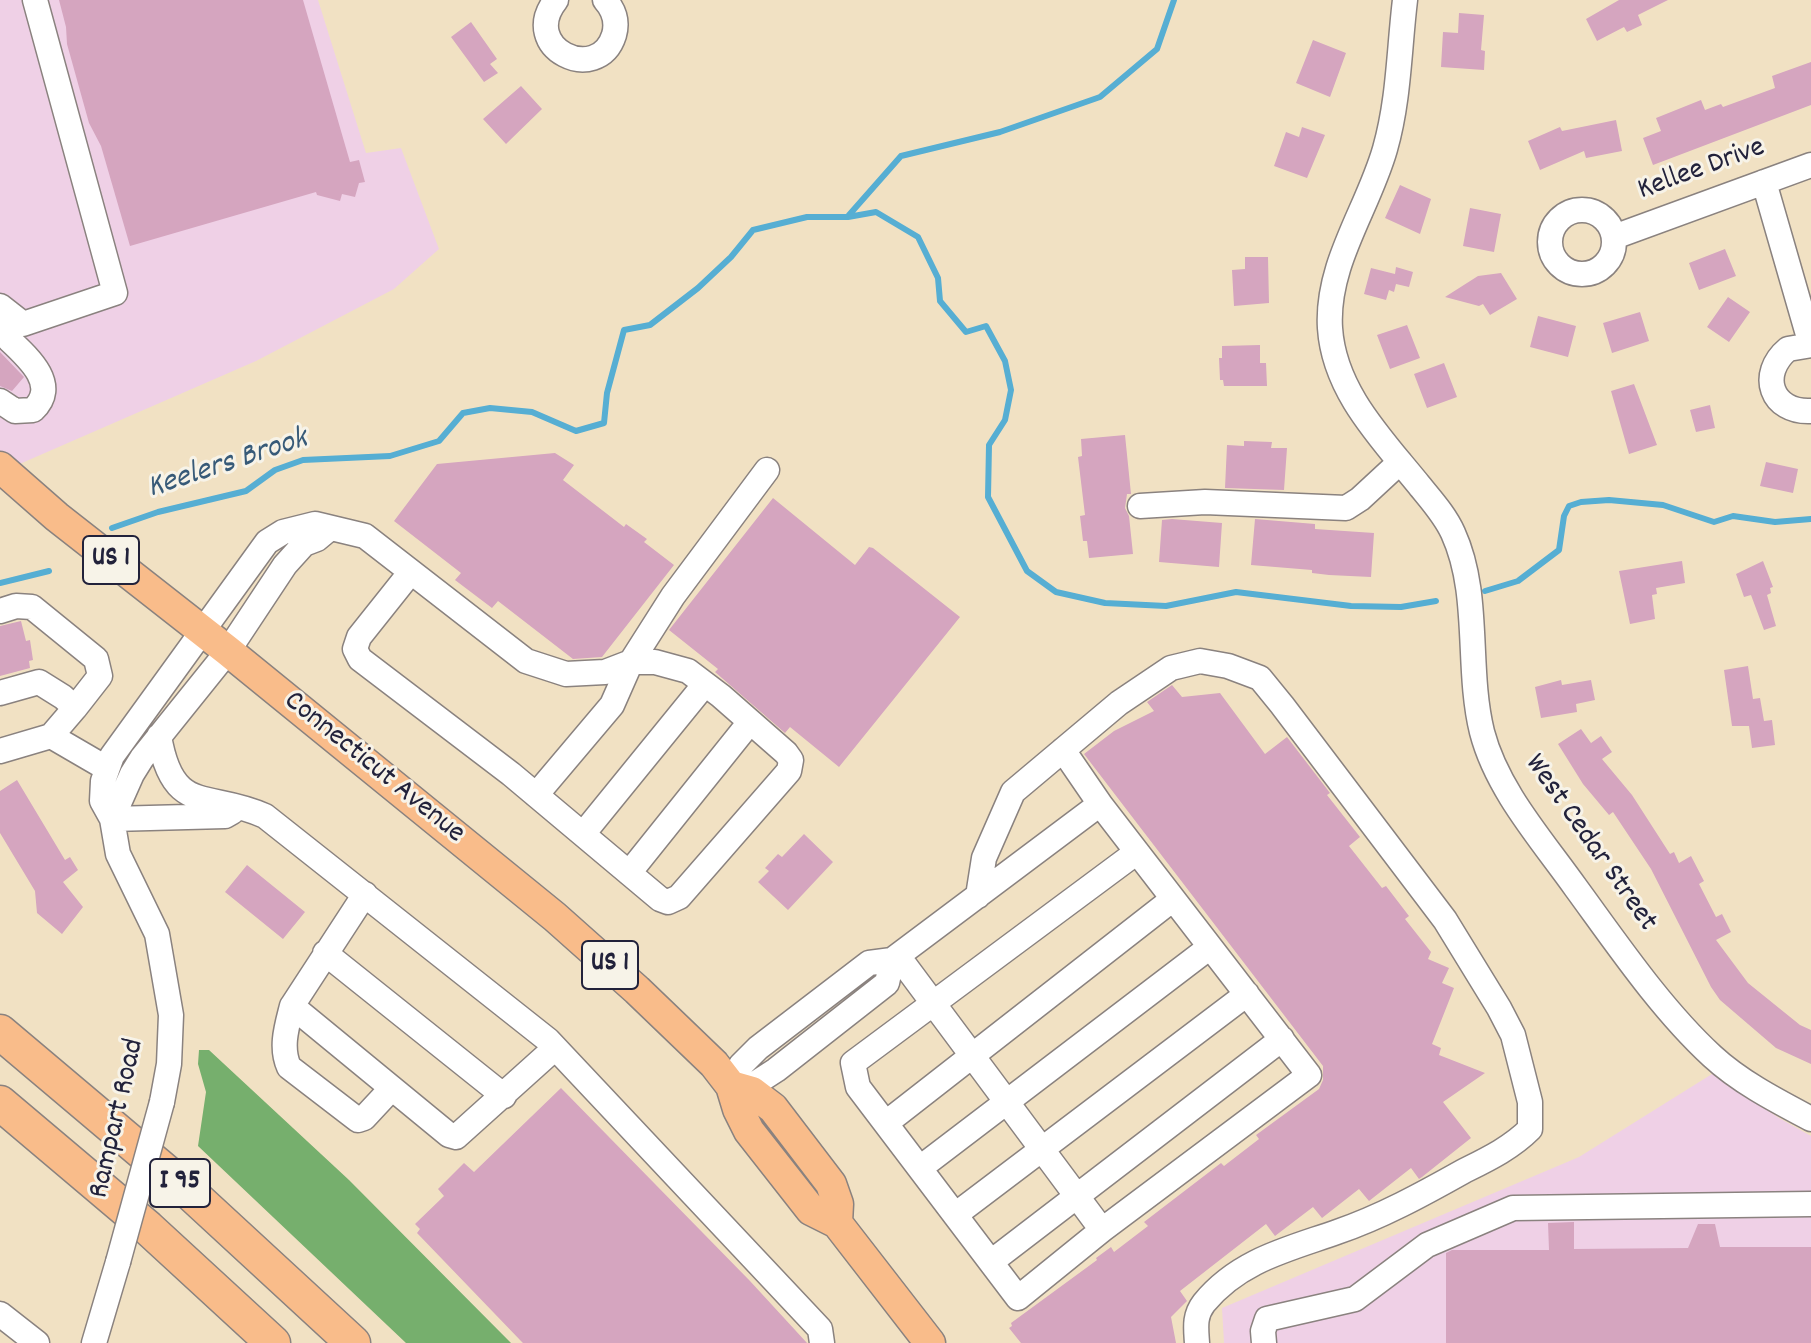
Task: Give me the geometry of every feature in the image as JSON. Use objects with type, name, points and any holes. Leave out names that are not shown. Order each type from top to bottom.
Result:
[{"type":"highway","name":"I 95","points":[[0,1032],[186,1189],[353,1343]]},
{"type":"highway","name":"I 95","points":[[0,1103],[148,1228],[273,1343]]},
{"type":"main road","name":"Connecticut Avenue","points":[[0,467],[57,517],[228,651],[555,917],[637,990],[714,1064],[731,1086],[752,1092],[773,1108],[831,1184],[838,1204],[837,1223],[930,1343]]},
{"type":"street","points":[[1,315],[23,324],[115,293],[35,0]]},
{"type":"street","points":[[556,0],[547,18],[549,39],[559,52],[579,59],[600,53],[613,36],[615,20],[605,0]]},
{"type":"street","name":"West Cedar Street","points":[[1405,0],[1392,123],[1375,179],[1336,271],[1330,304],[1332,350],[1354,402],[1450,527],[1460,550],[1469,589],[1477,709],[1483,736],[1504,784],[1602,924],[1687,1032],[1715,1059],[1740,1077],[1811,1119]]},
{"type":"street","name":"Kellee Drive","points":[[1614,237],[1811,165]]},
{"type":"street","points":[[1764,182],[1811,345],[1788,349],[1773,366],[1771,378],[1778,400],[1798,411],[1811,411]]},
{"type":"street","points":[[0,401],[15,411],[33,410],[42,397],[44,387],[39,372],[1,315]]},
{"type":"street","points":[[1140,506],[1205,502],[1346,508],[1400,462]]},
{"type":"street","points":[[536,795],[612,705],[631,662],[673,596],[767,470]]},
{"type":"street","points":[[51,736],[106,768],[267,542],[294,528],[315,524],[365,536],[526,661],[566,674],[605,672],[631,662],[655,662],[688,671],[786,753],[791,760],[789,771],[679,897],[668,902],[660,899],[536,795],[360,659],[355,649],[359,637],[410,573]]},
{"type":"street","points":[[241,808],[225,816],[112,819],[132,774],[228,651],[285,565],[304,544],[317,539],[329,529]]},
{"type":"street","points":[[0,611],[16,606],[32,607],[96,659],[100,676],[51,736],[0,751]]},
{"type":"street","points":[[978,896],[984,858],[1013,792],[1119,703],[1171,668],[1200,661],[1228,666],[1260,678],[1383,836],[1445,920],[1513,1035],[1530,1102],[1530,1129],[1516,1143],[1420,1195],[1340,1231],[1273,1253],[1239,1272],[1204,1303],[1195,1320],[1197,1343]]},
{"type":"street","points":[[0,693],[39,682],[75,708]]},
{"type":"street","points":[[583,834],[705,684]]},
{"type":"street","points":[[629,873],[750,722]]},
{"type":"street","points":[[159,736],[169,774],[185,793],[265,816],[555,1048],[811,1319],[820,1329],[822,1343]]},
{"type":"street","points":[[1068,746],[1100,804],[1309,1075],[1102,1230],[1018,1298],[858,1087],[853,1063],[1137,852]]},
{"type":"street","name":"Rampart Road","points":[[94,1343],[162,1102],[171,1043],[171,1015],[163,961],[151,920],[118,854],[112,819],[102,801],[106,768]]},
{"type":"street","points":[[731,1086],[756,1083],[776,1070],[887,983],[895,958],[1100,804]]},
{"type":"street","points":[[365,894],[292,1006],[285,1031],[284,1054],[289,1067],[358,1120],[364,1118],[391,1089]]},
{"type":"street","points":[[886,1123],[1173,899]]},
{"type":"street","points":[[920,1168],[1210,947]]},
{"type":"street","points":[[325,953],[504,1096]]},
{"type":"street","points":[[895,958],[933,1003],[1102,1230]]},
{"type":"street","points":[[955,1215],[1247,994]]},
{"type":"street","points":[[292,1006],[391,1089],[449,1135],[456,1137],[555,1048]]},
{"type":"street","points":[[991,1262],[1282,1039]]},
{"type":"street","points":[[1264,1343],[1263,1331],[1267,1319],[1355,1299],[1427,1245],[1513,1208],[1811,1204]]},
{"type":"street","points":[[0,1314],[37,1343]]},
{"type":"shaded area","points":[[0,0],[318,0],[366,153],[401,148],[439,249],[394,289],[256,361],[15,466],[0,453]]},
{"type":"shaded area","points":[[1712,1074],[1811,1136],[1811,1343],[1224,1343],[1222,1308],[1579,1157]]},
{"type":"green space","points":[[199,1050],[209,1050],[349,1180],[511,1343],[406,1343],[198,1146],[206,1092],[198,1064]]},
{"type":"building","points":[[59,0],[303,0],[350,162],[359,160],[365,182],[359,183],[355,197],[342,194],[340,201],[317,195],[316,192],[130,246],[101,146],[89,123],[67,44]]},
{"type":"building","points":[[1619,0],[1668,0],[1638,15],[1642,25],[1627,32],[1624,27],[1597,41],[1586,19]]},
{"type":"building","points":[[1459,13],[1484,15],[1481,50],[1485,51],[1484,70],[1441,67],[1443,32],[1458,33]]},
{"type":"building","points":[[471,22],[497,59],[490,64],[498,73],[484,82],[451,37]]},
{"type":"building","points":[[1313,40],[1346,53],[1330,97],[1296,83]]},
{"type":"building","points":[[1811,62],[1811,105],[1653,165],[1643,138],[1661,131],[1656,118],[1701,100],[1705,110],[1721,104],[1723,107],[1775,88],[1772,76]]},
{"type":"building","points":[[521,86],[542,109],[506,144],[483,119]]},
{"type":"building","points":[[1616,120],[1622,151],[1586,158],[1584,151],[1540,170],[1528,141],[1560,127],[1562,131]]},
{"type":"building","points":[[1302,127],[1325,135],[1307,178],[1274,166],[1286,132],[1299,137]]},
{"type":"building","points":[[1400,185],[1431,199],[1420,234],[1385,218]]},
{"type":"building","points":[[1470,208],[1501,214],[1494,252],[1463,246]]},
{"type":"building","points":[[1725,249],[1736,276],[1699,290],[1689,263]]},
{"type":"building","points":[[1245,257],[1268,257],[1269,303],[1234,306],[1232,270],[1245,269]]},
{"type":"building","points":[[1396,267],[1413,272],[1409,287],[1396,284],[1394,292],[1389,290],[1386,300],[1364,294],[1371,268],[1395,274]]},
{"type":"building","points":[[1501,273],[1517,299],[1490,315],[1483,304],[1479,306],[1445,297],[1478,276]]},
{"type":"building","points":[[1728,297],[1750,312],[1729,342],[1707,327]]},
{"type":"building","points":[[1640,312],[1649,341],[1612,353],[1603,323]]},
{"type":"building","points":[[1538,316],[1576,326],[1568,357],[1530,347]]},
{"type":"building","points":[[1407,325],[1420,358],[1390,369],[1377,335]]},
{"type":"building","points":[[1260,345],[1260,363],[1266,363],[1267,386],[1224,386],[1223,380],[1220,380],[1222,346]]},
{"type":"building","points":[[0,352],[24,377],[12,391],[0,386]]},
{"type":"building","points":[[1444,363],[1457,397],[1427,408],[1414,374]]},
{"type":"building","points":[[1634,384],[1657,445],[1629,454],[1611,391]]},
{"type":"building","points":[[1710,405],[1715,428],[1696,432],[1690,410]]},
{"type":"building","points":[[1125,435],[1131,494],[1127,494],[1125,508],[1129,516],[1133,554],[1089,558],[1080,516],[1085,515],[1078,457],[1082,456],[1081,439]]},
{"type":"building","points":[[1244,441],[1272,442],[1271,448],[1287,448],[1284,490],[1225,488],[1227,445],[1244,446]]},
{"type":"building","points":[[555,453],[574,465],[563,480],[624,527],[626,524],[647,539],[644,542],[674,565],[602,657],[573,659],[498,601],[492,608],[455,580],[461,573],[394,521],[437,464]]},
{"type":"building","points":[[1766,462],[1798,469],[1793,493],[1760,486]]},
{"type":"building","points":[[773,498],[855,565],[869,547],[873,548],[960,617],[839,767],[790,727],[785,733],[715,672],[718,669],[669,630]]},
{"type":"building","points":[[1255,519],[1315,524],[1315,529],[1374,533],[1371,577],[1251,565]]},
{"type":"building","points":[[1162,520],[1222,523],[1219,567],[1159,562]]},
{"type":"building","points":[[1682,561],[1685,583],[1656,588],[1657,594],[1652,595],[1655,619],[1630,624],[1619,571]]},
{"type":"building","points":[[1763,561],[1773,587],[1767,595],[1776,626],[1764,630],[1751,595],[1744,597],[1736,574]]},
{"type":"building","points":[[21,621],[26,641],[30,640],[33,660],[29,661],[30,668],[0,676],[0,626]]},
{"type":"building","points":[[1748,666],[1753,699],[1760,698],[1764,721],[1772,720],[1775,745],[1752,748],[1749,726],[1732,726],[1724,670]]},
{"type":"building","points":[[1561,680],[1562,685],[1591,680],[1595,700],[1576,704],[1577,712],[1541,718],[1535,687]]},
{"type":"building","points":[[1172,685],[1182,697],[1220,693],[1265,754],[1287,737],[1360,837],[1349,846],[1409,916],[1405,919],[1431,952],[1428,959],[1449,968],[1442,983],[1454,988],[1432,1044],[1441,1048],[1439,1055],[1485,1073],[1443,1102],[1471,1138],[1419,1179],[1411,1168],[1369,1201],[1359,1189],[1322,1218],[1313,1207],[1275,1236],[1266,1224],[1180,1291],[1187,1301],[1171,1317],[1176,1343],[1021,1343],[1009,1328],[1011,1323],[1111,1247],[1114,1252],[1148,1226],[1144,1222],[1221,1163],[1224,1166],[1259,1139],[1256,1135],[1319,1089],[1323,1080],[1323,1066],[1084,754],[1114,731],[1154,711],[1147,702]]},
{"type":"building","points":[[1581,729],[1591,743],[1601,736],[1612,752],[1602,759],[1632,795],[1670,854],[1674,852],[1679,863],[1691,856],[1704,881],[1699,884],[1716,917],[1722,914],[1731,932],[1716,940],[1748,983],[1800,1025],[1811,1030],[1811,1064],[1776,1048],[1720,1000],[1711,987],[1651,869],[1613,812],[1609,815],[1583,784],[1558,744]]},
{"type":"building","points":[[17,780],[65,860],[70,857],[78,870],[63,882],[83,907],[62,934],[37,913],[35,891],[0,833],[0,791]]},
{"type":"building","points":[[804,834],[833,862],[788,910],[758,882],[769,871],[765,868],[778,854],[782,857]]},
{"type":"building","points":[[247,865],[305,912],[283,939],[225,892]]},
{"type":"building","points":[[561,1088],[807,1343],[523,1343],[520,1340],[417,1233],[420,1229],[415,1224],[444,1196],[438,1189],[464,1163],[474,1172]]},
{"type":"building","points":[[1574,1222],[1574,1249],[1688,1248],[1698,1224],[1715,1224],[1720,1247],[1811,1247],[1811,1343],[1446,1343],[1446,1253],[1452,1250],[1549,1250],[1548,1223]]},
{"type":"waterway","points":[[849,215],[901,156],[1000,132],[1100,97],[1157,49],[1174,0]]},
{"type":"waterway","name":"Keelers Brook","points":[[112,528],[158,512],[246,491],[275,470],[303,460],[390,456],[439,441],[463,413],[490,408],[532,412],[576,431],[604,423],[607,393],[624,330],[650,325],[698,288],[731,257],[753,230],[807,217],[848,217],[876,212],[918,237],[938,278],[940,301],[966,332],[986,326],[1005,361],[1011,390],[1005,420],[989,445],[988,497],[1027,571],[1056,592],[1105,603],[1166,606],[1236,592],[1351,606],[1401,607],[1436,601]]},
{"type":"waterway","points":[[1485,591],[1518,581],[1559,550],[1564,516],[1569,506],[1581,502],[1609,500],[1663,505],[1714,522],[1733,516],[1775,522],[1811,519]]},
{"type":"waterway","name":"Keelers Brook","points":[[0,583],[49,571]]}]
